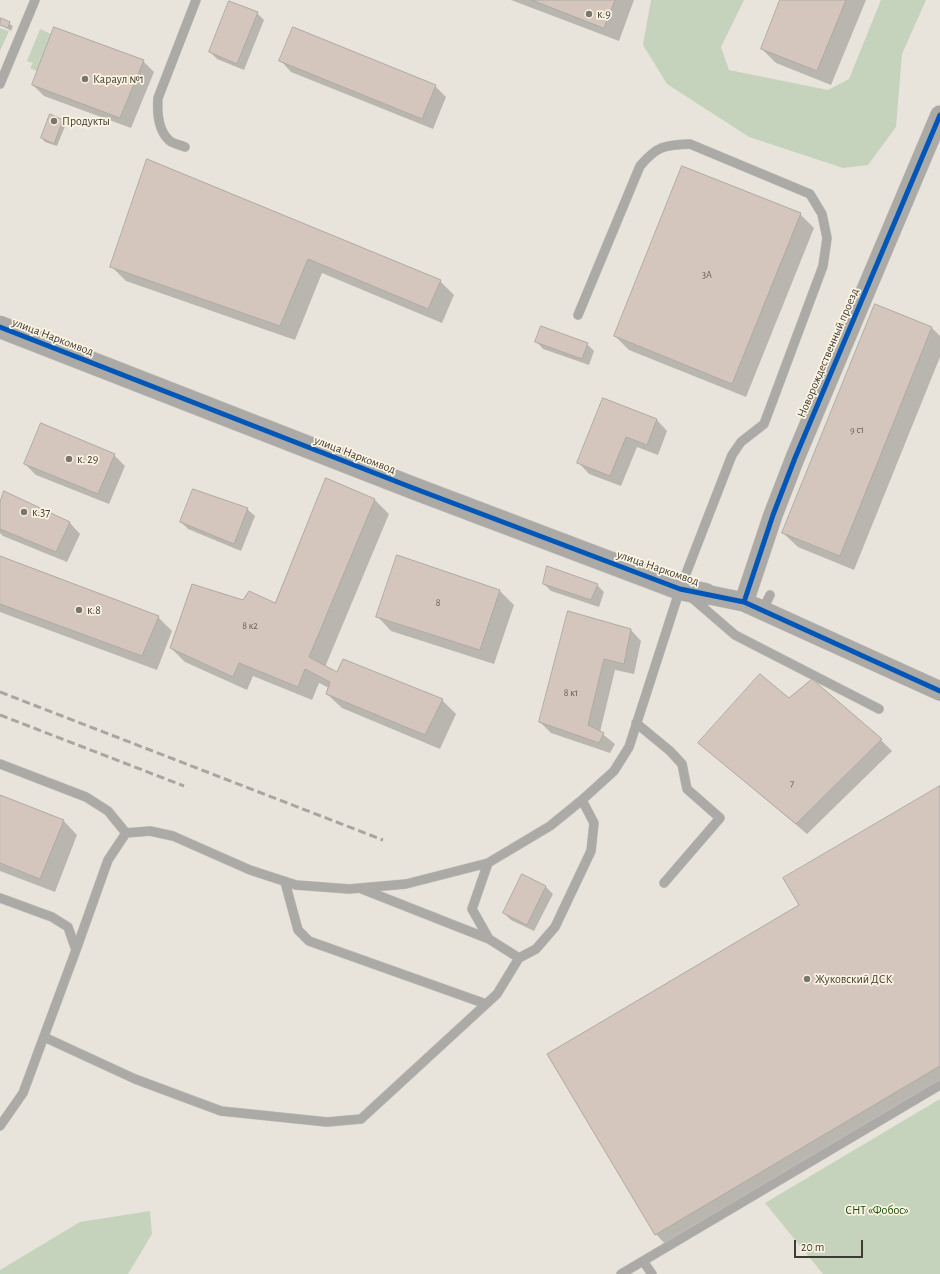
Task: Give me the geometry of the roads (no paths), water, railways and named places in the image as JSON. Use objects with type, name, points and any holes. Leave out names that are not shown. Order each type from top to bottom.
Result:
[{"type":"street","name":"Новорождественный проезд","points":[[744,602],[773,515],[795,458],[940,115]]},
{"type":"street","name":"улица Наркомвод","points":[[0,327],[413,488],[680,589],[705,594]]},
{"type":"street","points":[[705,594],[744,602],[766,603],[940,691]]},
{"type":"lane","points":[[0,84],[35,0]]},
{"type":"lane","points":[[185,147],[170,140],[163,131],[158,120],[157,109],[158,98],[196,0]]},
{"type":"lane","points":[[126,833],[150,831],[173,836],[250,870],[296,885],[358,888],[406,884],[488,863],[550,826],[582,800],[614,770],[629,747],[680,589],[732,455],[741,442],[764,424],[823,266],[827,238],[822,214],[810,194],[690,144],[671,145],[652,152],[640,166],[578,314]]},
{"type":"lane","points":[[680,589],[735,635],[879,709]]},
{"type":"lane","points":[[636,723],[670,751],[682,764],[687,789],[720,818],[664,883]]},
{"type":"lane","points":[[0,764],[86,797],[108,811],[126,833]]},
{"type":"lane","points":[[44,1037],[135,1079],[221,1111],[327,1122],[361,1119],[497,994],[519,958],[536,949],[555,927],[591,851],[594,823],[582,800]]},
{"type":"lane","points":[[0,1126],[23,1093],[108,860],[126,833]]},
{"type":"lane","points":[[488,863],[472,909],[489,939]]},
{"type":"lane","points":[[285,882],[298,930],[309,941],[486,1004]]},
{"type":"lane","points":[[358,888],[489,939],[519,958]]},
{"type":"lane","points":[[0,898],[52,917],[68,927],[76,950]]},
{"type":"lane","points":[[621,1274],[940,1086]]},
{"type":"lane","points":[[643,1261],[652,1274]]},
{"type":"railway","points":[[0,692],[383,840]]},
{"type":"railway","points":[[0,715],[184,786]]},
{"type":"place","name":"к.9","points":[[589,14]]},
{"type":"place","name":"Караул №1","points":[[85,79]]},
{"type":"place","name":"Продукты","points":[[54,121]]},
{"type":"place","name":"к. 29","points":[[69,459]]},
{"type":"place","name":"к.37","points":[[24,512]]},
{"type":"place","name":"к.8","points":[[79,610]]},
{"type":"place","name":"Жуковский ДСК","points":[[807,979]]},
{"type":"park label","name":"СНТ «Фобос»","points":[[877,1210]]}]
